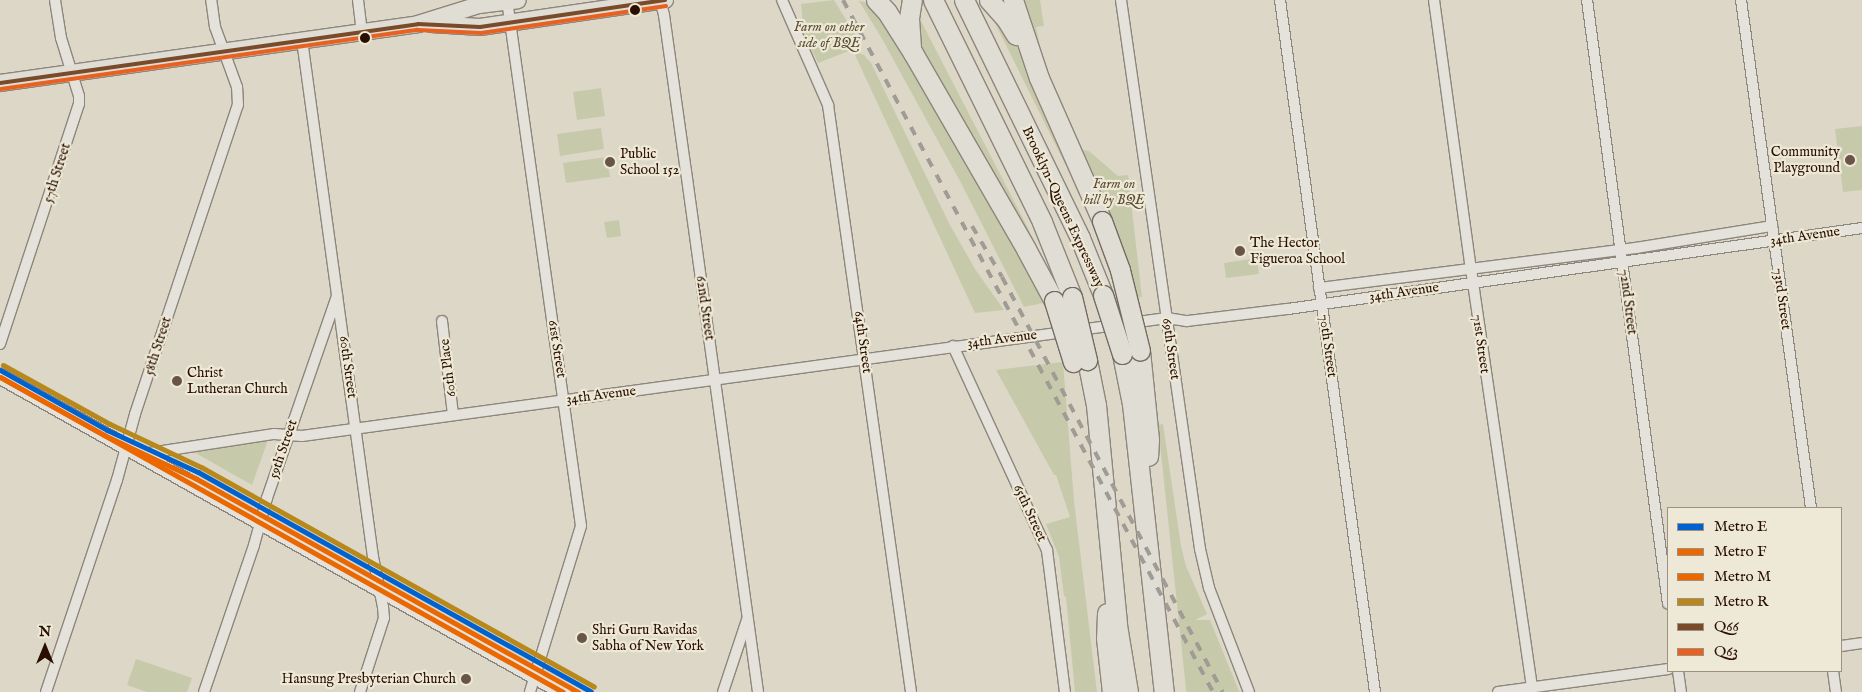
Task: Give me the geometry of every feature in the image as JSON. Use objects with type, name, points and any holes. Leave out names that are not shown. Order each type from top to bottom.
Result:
[{"type":"highway","points":[[876,0],[887,12],[913,53],[1026,249],[1063,299],[1080,361],[1102,464],[1118,625],[1128,692]]},
{"type":"highway","points":[[912,0],[909,26],[913,53]]},
{"type":"highway","name":"Brooklyn-Queens Expressway","points":[[933,0],[1042,222],[1063,299]]},
{"type":"highway","points":[[989,0],[1013,29],[1039,78],[1069,142],[1120,270],[1131,353],[1149,439],[1145,517],[1164,692]]},
{"type":"highway","points":[[1013,0],[1039,78]]},
{"type":"highway","name":"Brooklyn-Queens Expressway","points":[[968,8],[1085,249],[1103,295],[1131,353]]},
{"type":"highway","points":[[1110,554],[1106,638],[1112,692]]},
{"type":"highway","points":[[1158,647],[1176,692]]},
{"type":"main road","points":[[418,24],[479,6],[511,0]]},
{"type":"main road","points":[[0,83],[71,71],[418,24],[480,26],[665,0]]},
{"type":"main road","points":[[0,376],[143,454],[563,692]]},
{"type":"street","name":"57th Street","points":[[0,344],[79,104],[79,96],[61,38],[55,0]]},
{"type":"street","name":"58th Street","points":[[46,692],[117,480],[126,446],[238,105],[237,87],[215,26],[212,0]]},
{"type":"street","points":[[358,0],[362,31]]},
{"type":"street","name":"61st Street","points":[[511,0],[511,22],[581,526],[530,692]]},
{"type":"street","name":"62nd Street","points":[[660,0],[664,15],[758,692]]},
{"type":"street","name":"64th Street","points":[[782,0],[828,105],[912,692]]},
{"type":"street","name":"69th Street","points":[[1122,0],[1206,579],[1249,692]]},
{"type":"street","name":"70th Street","points":[[1280,0],[1375,692]]},
{"type":"street","name":"71st Street","points":[[1434,0],[1472,282],[1532,688]]},
{"type":"street","name":"72nd Street","points":[[1587,0],[1667,596]]},
{"type":"street","name":"73rd Street","points":[[1741,0],[1811,507]]},
{"type":"street","name":"60th Street","points":[[302,40],[373,558],[384,618],[360,692]]},
{"type":"street","name":"34th Avenue","points":[[1319,288],[1621,250],[1772,226]]},
{"type":"street","name":"34th Avenue","points":[[143,454],[274,434],[302,436],[1167,318],[1187,321],[1862,228]]},
{"type":"street","name":"59th Street","points":[[204,692],[288,435],[338,293]]},
{"type":"street","name":"60th Place","points":[[442,321],[453,414]]},
{"type":"street","name":"65th Street","points":[[953,346],[1047,550],[1066,692]]},
{"type":"street","name":"62nd Street","points":[[723,692],[748,617]]},
{"type":"street","points":[[1842,646],[1862,644]]},
{"type":"street","points":[[1498,692],[1667,669]]},
{"type":"street","points":[[1678,672],[1681,692]]},
{"type":"street","points":[[1833,672],[1836,692]]},
{"type":"green space","name":"Farm on other side of BQE","points":[[834,0],[862,46],[818,63],[804,34],[801,4]]},
{"type":"green space","points":[[978,0],[995,12],[1014,39],[1068,163],[1065,164],[990,13]]},
{"type":"green space","points":[[1022,0],[1040,0],[1044,26],[1036,27],[1045,71]]},
{"type":"green space","points":[[859,1],[872,3],[881,15],[966,159],[1016,249],[1043,303],[1024,307],[961,183],[881,37]]},
{"type":"green space","points":[[921,21],[1034,243],[1032,243],[927,61],[918,41]]},
{"type":"green space","points":[[859,53],[864,55],[871,63],[950,225],[975,269],[1004,310],[975,313],[855,55]]},
{"type":"green space","points":[[601,88],[605,116],[577,120],[573,92]]},
{"type":"green space","name":"Community Playground","points":[[1862,126],[1862,190],[1843,192],[1835,129]]},
{"type":"green space","points":[[601,128],[604,149],[560,156],[557,134]]},
{"type":"green space","name":"Farm on hill by BQE","points":[[1080,150],[1089,151],[1118,176],[1128,175],[1142,297],[1137,298],[1113,231]]},
{"type":"green space","points":[[607,157],[610,177],[566,183],[563,163]]},
{"type":"green space","points":[[619,220],[621,236],[607,238],[604,222]]},
{"type":"green space","points":[[1257,258],[1259,274],[1226,278],[1224,263]]},
{"type":"green space","points":[[1063,362],[1074,501],[1097,692],[1075,692],[1066,597],[1064,596],[1059,557],[1046,524],[1070,517],[1056,475],[1054,475],[996,370]]},
{"type":"green space","points":[[1163,424],[1181,546],[1186,566],[1207,614],[1195,620],[1210,620],[1241,692],[1187,692],[1186,689],[1158,425]]},
{"type":"green space","points":[[268,440],[252,485],[192,451]]},
{"type":"green space","points":[[136,659],[192,678],[187,692],[147,692],[127,685]]},
{"type":"railway","points":[[843,0],[1213,692]]},
{"type":"railway","points":[[972,226],[1002,277],[1223,692]]},
{"type":"metro line","name":"R","points":[[3,365],[110,424],[201,467],[594,687]]},
{"type":"metro line","name":"E","points":[[0,370],[107,430],[198,472],[591,692]]},
{"type":"metro line","name":"F","points":[[0,377],[563,692]]},
{"type":"metro line","name":"M","points":[[0,377],[104,435],[195,478],[578,692]]},
{"type":"transit line","name":"Q66","points":[[0,83],[418,24],[480,27],[665,0]]},
{"type":"transit line","name":"Q63","points":[[1,89],[418,30],[481,33],[666,6]]},
{"type":"place","name":"Community Playground","points":[[1850,160]]},
{"type":"place","name":"Public School 152","points":[[610,162]]},
{"type":"place","name":"The Hector Figueroa School","points":[[1240,251]]},
{"type":"place","name":"Christ Lutheran Church","points":[[177,381]]},
{"type":"place","name":"Shri Guru Ravidas Sabha of New York","points":[[582,638]]},
{"type":"place","name":"Hansung Presbyterian Church","points":[[466,679]]}]
